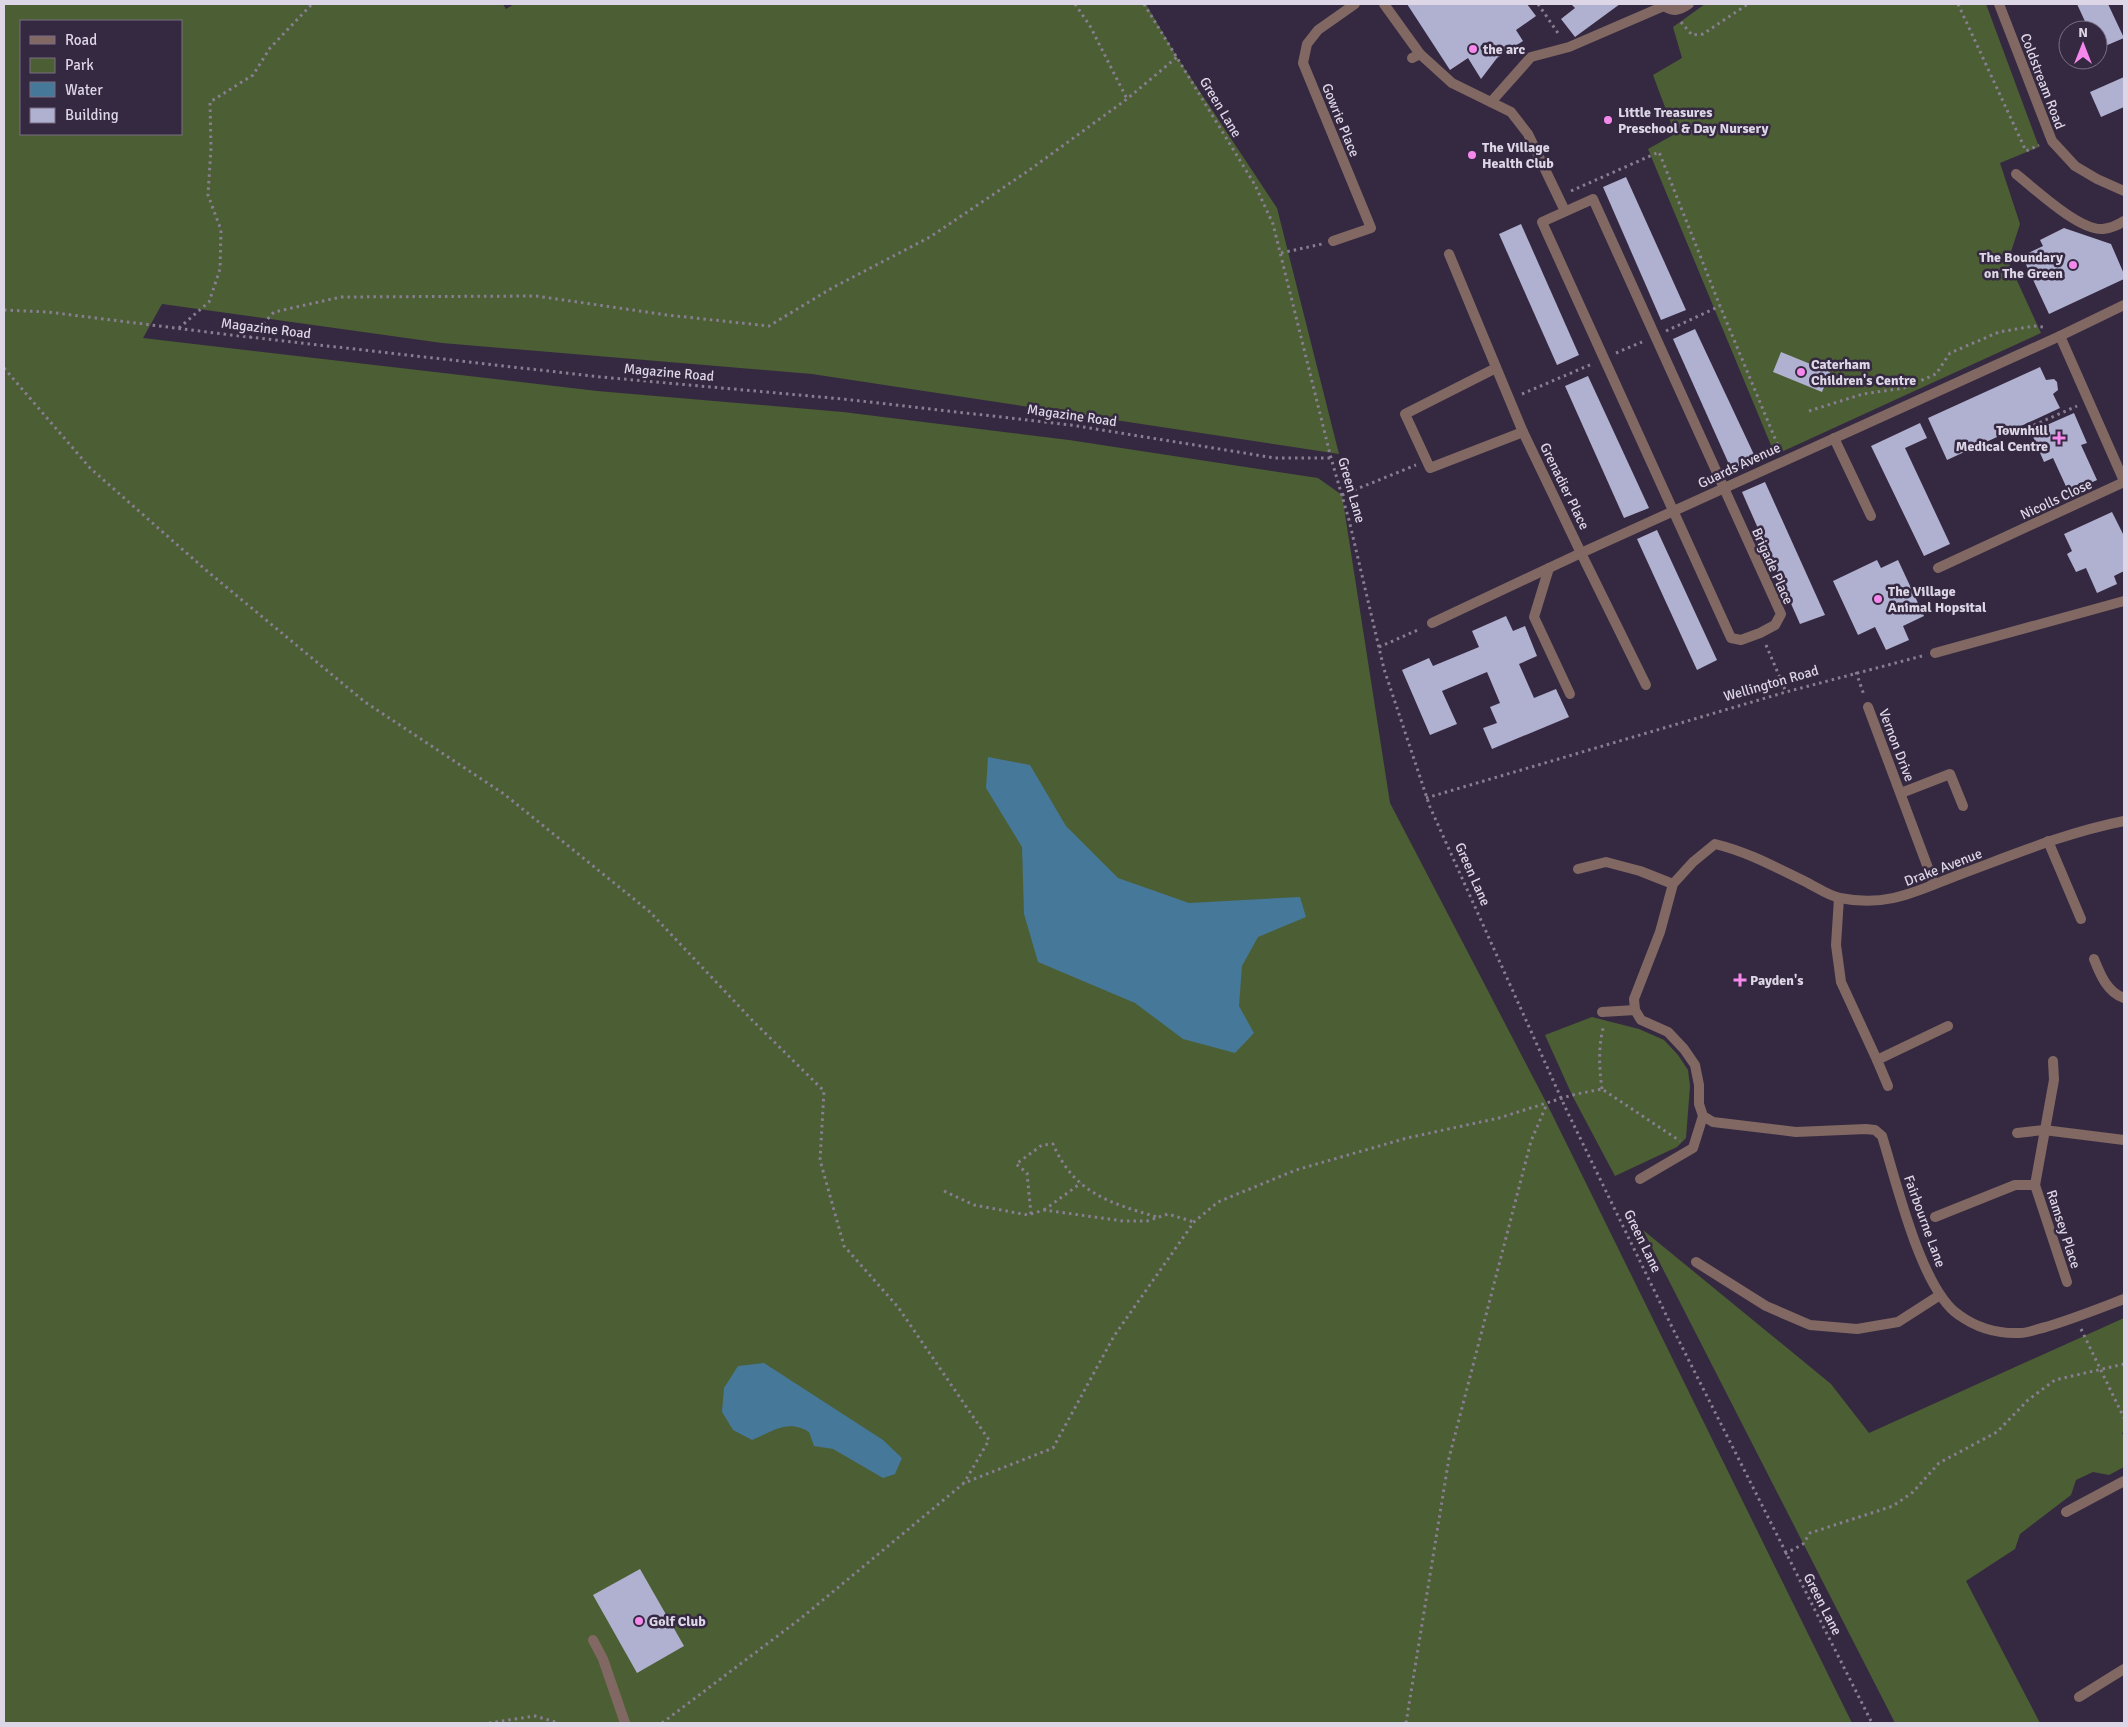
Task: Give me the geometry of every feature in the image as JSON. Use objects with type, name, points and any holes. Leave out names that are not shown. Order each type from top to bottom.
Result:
[{"type":"street","name":"Gowrie Place","points":[[1334,241],[1371,228],[1303,62],[1306,44],[1318,30],[1356,4]]},
{"type":"street","points":[[1384,4],[1416,56],[1452,83],[1511,112],[1528,134],[1565,211]]},
{"type":"street","points":[[1491,102],[1530,57],[1568,47],[1666,7],[1680,10],[1689,4]]},
{"type":"street","name":"Coldstream Road","points":[[1998,4],[2052,141],[2075,166],[2097,179],[2124,191]]},
{"type":"street","points":[[2016,174],[2062,212],[2093,227],[2102,229],[2124,221]]},
{"type":"street","name":"Brigade Place","points":[[1593,199],[1722,488],[1781,614],[1775,625],[1741,640],[1732,638],[1542,222],[1565,211],[1593,199]]},
{"type":"street","name":"Grenadier Place","points":[[1449,254],[1524,432],[1646,685]]},
{"type":"street","name":"Guards Avenue","points":[[1432,624],[1581,552],[2124,306]]},
{"type":"street","points":[[2060,336],[2124,482]]},
{"type":"street","points":[[1427,461],[1405,414],[1496,368]]},
{"type":"street","name":"Grenadier Place","points":[[1427,461],[1430,468],[1524,432]]},
{"type":"street","points":[[1834,438],[1871,516]]},
{"type":"street","name":"Nicolls Close","points":[[1938,568],[2124,482]]},
{"type":"street","points":[[1549,568],[1534,617],[1570,694]]},
{"type":"street","points":[[1935,653],[2124,601]]},
{"type":"street","name":"Vernon Drive","points":[[1868,708],[1934,884]]},
{"type":"street","name":"Vernon Drive","points":[[1901,793],[1950,774],[1963,806]]},
{"type":"street","name":"Drake Avenue","points":[[1673,884],[1693,862],[1715,844],[1742,851],[1839,898],[1877,901],[1907,896],[2048,841],[2100,825],[2124,821]]},
{"type":"street","points":[[2048,841],[2081,919]]},
{"type":"street","points":[[1578,869],[1606,862],[1640,870],[1673,884],[1660,932],[1634,999],[1635,1010],[1641,1020],[1668,1032],[1684,1049],[1695,1065],[1699,1085],[1699,1104],[1703,1116],[1693,1148],[1640,1179]]},
{"type":"street","points":[[1839,898],[1836,945],[1841,982],[1888,1086]]},
{"type":"street","points":[[2094,958],[2106,984],[2112,991],[2124,998]]},
{"type":"street","points":[[1605,1012],[1635,1010]]},
{"type":"street","points":[[1877,1060],[1948,1026]]},
{"type":"street","name":"Ramsey Place","points":[[2053,1061],[2054,1080],[2035,1185],[2067,1282]]},
{"type":"street","name":"Fairbourne Lane","points":[[1703,1116],[1713,1122],[1796,1132],[1875,1130],[1882,1136],[1909,1226],[1929,1275],[1940,1295],[1958,1315],[1988,1331],[2021,1333],[2076,1318],[2124,1299]]},
{"type":"street","points":[[2017,1133],[2044,1130],[2124,1140]]},
{"type":"street","name":"Ramsey Place","points":[[1935,1217],[2015,1185],[2035,1185]]},
{"type":"street","points":[[1696,1262],[1766,1306],[1810,1325],[1858,1329],[1898,1322],[1940,1295]]},
{"type":"street","points":[[2066,1512],[2124,1481]]},
{"type":"street","points":[[593,1640],[603,1659],[626,1723]]},
{"type":"street","points":[[2078,1697],[2124,1669]]},
{"type":"path","points":[[179,328],[209,302],[220,269],[221,230],[208,195],[211,148],[210,102],[253,75],[270,48],[312,4]]},
{"type":"path","points":[[1075,4],[1090,26],[1127,99]]},
{"type":"path","name":"Green Lane","points":[[1144,4],[1255,185],[1273,224],[1384,669],[1426,798],[1562,1098],[1672,1327],[1872,1723]]},
{"type":"path","points":[[1538,4],[1568,47]]},
{"type":"path","points":[[1666,7],[1692,36],[1703,34],[1748,4]]},
{"type":"path","points":[[1958,4],[2026,151],[2052,141]]},
{"type":"path","points":[[250,338],[274,312],[341,297],[536,296],[667,316],[769,326],[832,288],[930,237],[1028,171],[1127,99],[1177,57]]},
{"type":"path","points":[[1558,197],[1659,152],[1784,460]]},
{"type":"path","points":[[1281,253],[1334,241]]},
{"type":"path","name":"Magazine Road","points":[[4,310],[48,312],[250,338],[601,377],[843,399],[1071,425],[1275,458],[1330,458]]},
{"type":"path","points":[[1809,411],[1863,394],[1904,388],[1936,374],[1950,353],[1999,332],[2034,326],[2052,327]]},
{"type":"path","points":[[4,368],[90,468],[207,571],[365,702],[504,794],[650,912],[752,1020],[824,1091],[820,1160],[844,1246],[898,1307],[989,1440],[964,1483]]},
{"type":"path","points":[[2018,436],[2024,430],[2089,400]]},
{"type":"path","points":[[1342,495],[1427,461]]},
{"type":"path","points":[[1379,647],[1432,624]]},
{"type":"path","points":[[1760,632],[1786,692]]},
{"type":"path","name":"Wellington Road","points":[[1426,798],[1856,672],[1935,653]]},
{"type":"path","points":[[1856,672],[1868,708]]},
{"type":"path","points":[[1602,1089],[1600,1072],[1601,1036],[1605,1012]]},
{"type":"path","points":[[662,1723],[800,1619],[964,1483],[1053,1448],[1114,1336],[1194,1222],[1218,1202],[1296,1170],[1407,1138],[1499,1118],[1562,1098],[1602,1089],[1693,1148]]},
{"type":"path","points":[[1406,1723],[1449,1458],[1532,1141],[1547,1104]]},
{"type":"path","points":[[1031,1214],[1027,1173],[1016,1164],[1023,1160],[1028,1153],[1042,1145],[1053,1144],[1061,1164],[1081,1183],[1102,1197],[1158,1217]]},
{"type":"path","points":[[944,1191],[974,1205],[1028,1215],[1044,1210],[1081,1183]]},
{"type":"path","points":[[1044,1210],[1123,1222],[1147,1221],[1168,1214],[1194,1222]]},
{"type":"path","points":[[2076,1318],[2124,1418]]},
{"type":"path","points":[[1785,1554],[1803,1544],[1810,1533],[1893,1506],[1913,1492],[1939,1463],[1997,1432],[2028,1400],[2055,1380],[2124,1364]]},
{"type":"path","points":[[489,1723],[535,1716],[559,1723]]},
{"type":"green space","points":[[4,4],[503,4],[506,9],[514,4],[1146,4],[1177,57],[1277,208],[1339,454],[812,374],[442,343],[162,304],[143,338],[597,391],[843,412],[1069,440],[1318,478],[1342,495],[1390,803],[1547,1104],[1852,1723],[4,1723]]},
{"type":"green space","points":[[1705,4],[1986,4],[2039,147],[2000,163],[2020,224],[2008,261],[2041,333],[1775,455],[1648,149],[1675,134],[1653,75],[1682,58],[1673,27]]},
{"type":"green space","points":[[1592,1017],[1639,1029],[1664,1040],[1678,1055],[1688,1070],[1690,1086],[1686,1138],[1677,1147],[1615,1176],[1572,1095],[1545,1035]]},
{"type":"green space","points":[[1643,1230],[1831,1384],[1869,1433],[2124,1318],[2124,1432],[2122,1433],[2124,1437],[2124,1467],[2109,1475],[2093,1472],[2076,1480],[2071,1495],[2020,1534],[2015,1549],[1966,1581],[2040,1723],[1895,1723]]},
{"type":"water","points":[[988,757],[1030,765],[1066,826],[1118,878],[1189,903],[1300,897],[1306,917],[1258,937],[1242,966],[1239,1006],[1254,1033],[1235,1053],[1183,1039],[1135,1003],[1038,962],[1024,914],[1022,847],[986,788]]},
{"type":"water","points":[[764,1363],[883,1440],[902,1458],[895,1474],[883,1478],[833,1449],[814,1446],[809,1432],[794,1426],[774,1430],[752,1440],[733,1430],[722,1412],[724,1388],[738,1366]]},
{"type":"building","name":"the arc","points":[[1407,4],[1527,4],[1536,16],[1516,30],[1523,41],[1497,58],[1481,79],[1468,58],[1450,70]]},
{"type":"building","points":[[1571,4],[1620,4],[1575,37],[1561,19],[1575,8]]},
{"type":"building","points":[[2077,4],[2108,4],[2124,38],[2108,45],[2108,20],[2084,20]]},
{"type":"building","points":[[2124,77],[2124,107],[2101,117],[2090,92]]},
{"type":"building","points":[[1626,177],[1686,310],[1661,320],[1603,187]]},
{"type":"building","points":[[1521,224],[1579,355],[1557,365],[1499,234]]},
{"type":"building","name":"The Boundary on The Green","points":[[2064,228],[2111,244],[2124,274],[2124,279],[2049,314],[2022,256],[2043,246],[2040,240]]},
{"type":"building","points":[[1695,329],[1757,461],[1732,471],[1673,339]]},
{"type":"building","name":"Caterham Children's Centre","points":[[1781,352],[1830,372],[1822,392],[1773,372]]},
{"type":"building","points":[[2040,367],[2046,380],[2054,379],[2057,382],[2058,390],[2053,394],[2060,408],[1947,460],[1928,418]]},
{"type":"building","points":[[1588,376],[1649,508],[1624,518],[1565,386]]},
{"type":"building","name":"Townhill Medical Centre","points":[[2074,413],[2087,443],[2081,445],[2097,480],[2069,493],[2053,458],[2044,462],[2031,432]]},
{"type":"building","points":[[1920,423],[1927,438],[1905,448],[1950,544],[1924,556],[1871,446]]},
{"type":"building","points":[[1765,482],[1825,615],[1800,624],[1742,492]]},
{"type":"building","points":[[2112,512],[2124,536],[2124,571],[2114,576],[2117,584],[2097,593],[2086,568],[2076,572],[2067,554],[2072,551],[2064,534]]},
{"type":"building","points":[[1657,530],[1717,660],[1697,670],[1637,539]]},
{"type":"building","name":"The Village Animal Hopsital","points":[[1877,560],[1881,568],[1898,560],[1924,616],[1903,626],[1909,640],[1886,650],[1875,627],[1858,635],[1833,581]]},
{"type":"building","points":[[1506,616],[1513,631],[1525,626],[1537,656],[1519,664],[1534,698],[1556,689],[1569,717],[1492,749],[1483,728],[1497,723],[1490,707],[1500,703],[1487,672],[1442,691],[1457,724],[1430,735],[1402,670],[1429,658],[1433,666],[1479,647],[1472,631]]},
{"type":"building","name":"Golf Club","points":[[640,1569],[684,1646],[637,1673],[593,1595]]},
{"type":"place","name":"the arc","points":[[1473,49]]},
{"type":"place","name":"Little Treasures Preschool & Day Nursery","points":[[1608,120]]},
{"type":"place","name":"The Village Health Club","points":[[1472,155]]},
{"type":"place","name":"The Boundary on The Green","points":[[2073,265]]},
{"type":"place","name":"Caterham Children's Centre","points":[[1801,372]]},
{"type":"place","name":"Townhill Medical Centre","points":[[2059,438]]},
{"type":"place","name":"The Village Animal Hopsital","points":[[1878,599]]},
{"type":"place","name":"Payden's","points":[[1740,980]]},
{"type":"place","name":"Golf Club","points":[[639,1621]]}]
